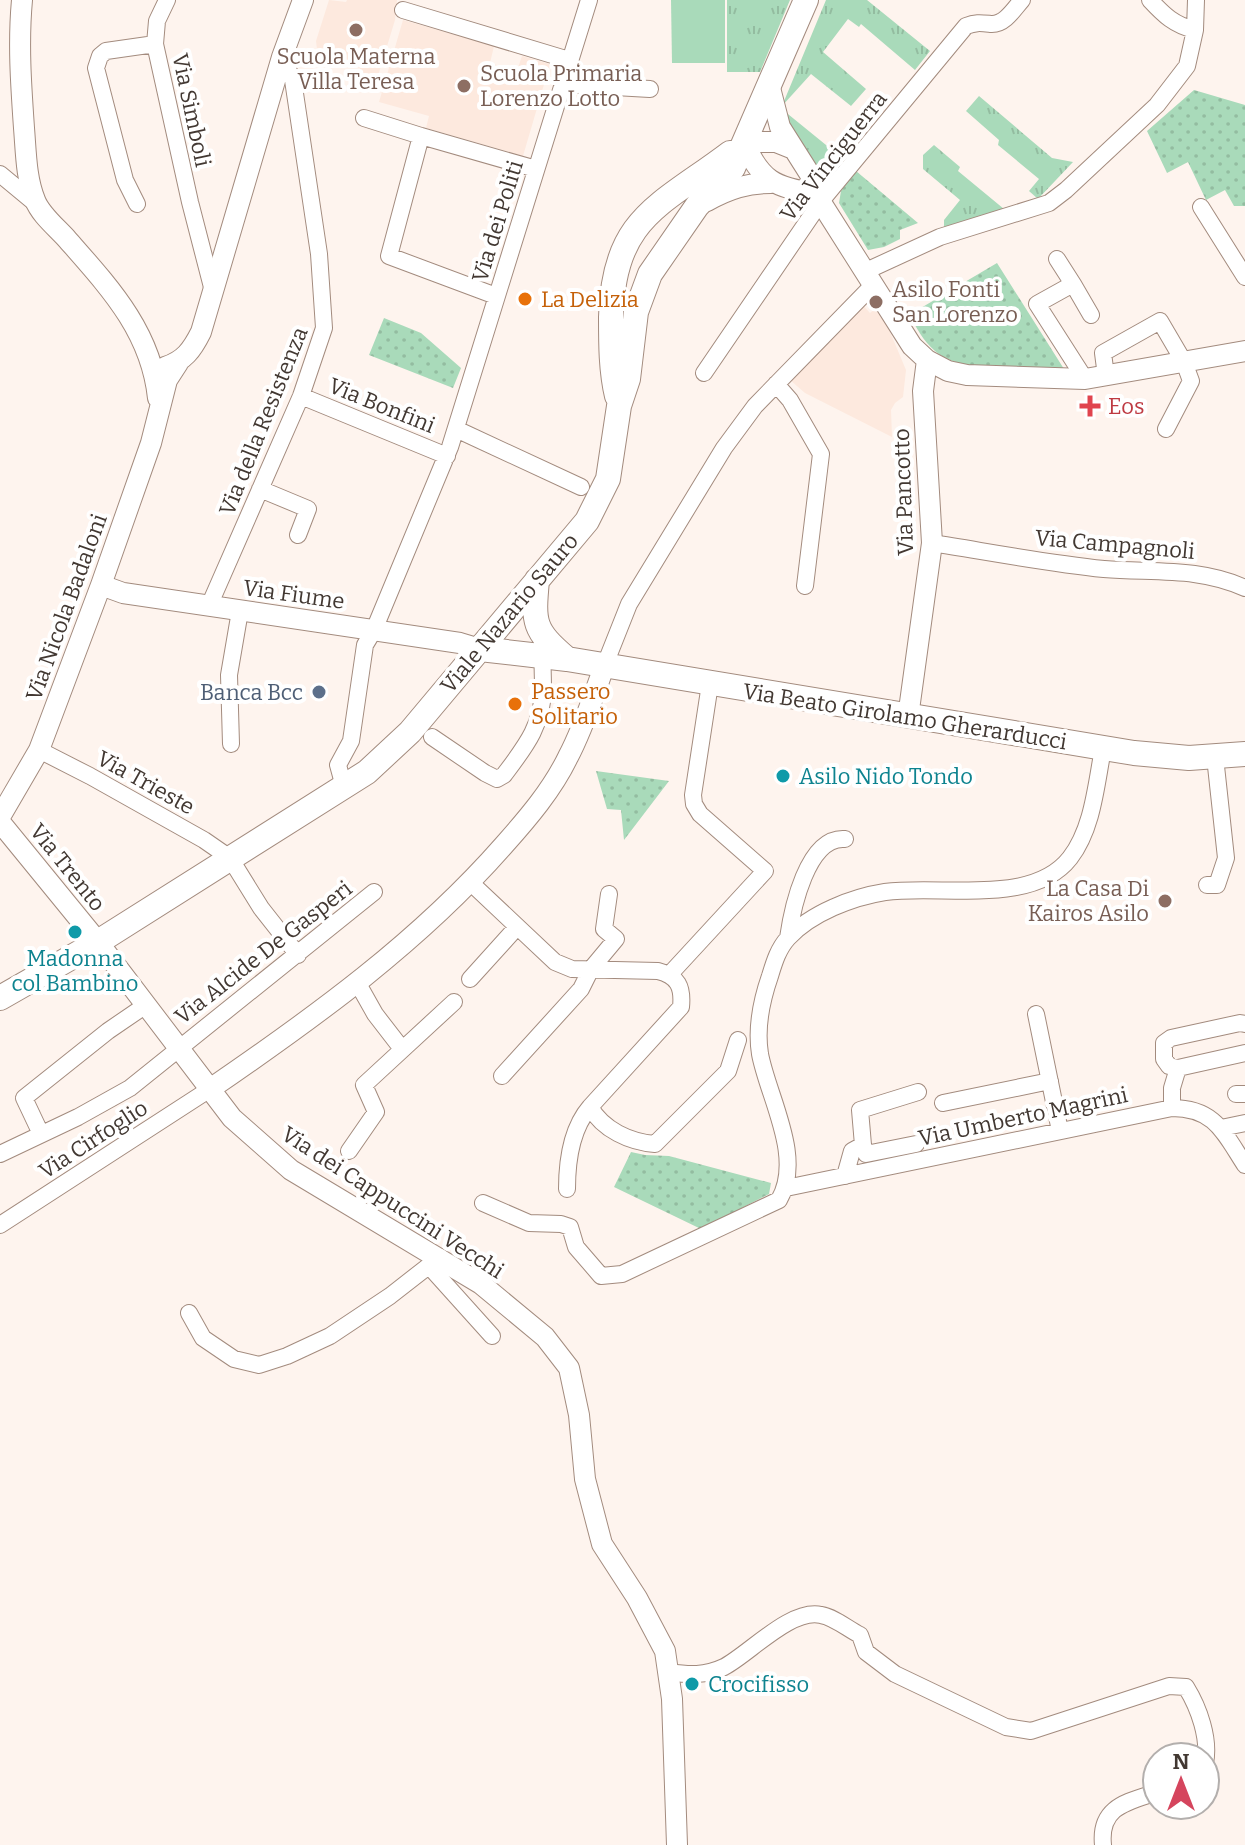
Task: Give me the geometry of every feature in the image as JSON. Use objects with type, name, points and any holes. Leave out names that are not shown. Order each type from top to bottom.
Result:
[{"type":"main road","name":"Viale Nazario Sauro","points":[[0,998],[98,942],[344,787],[393,750],[587,521],[608,479],[619,406],[628,379],[636,312],[650,274],[697,206],[733,168],[806,0]]},
{"type":"main road","name":"Viale Nazario Sauro","points":[[619,406],[613,380],[611,338],[612,289],[620,255],[631,233],[660,203],[744,142]]},
{"type":"main road","points":[[536,644],[537,580]]},
{"type":"main road","points":[[504,621],[528,625],[536,644]]},
{"type":"main road","name":"Via Beato Girolamo Gherarducci","points":[[536,644],[567,659],[604,667],[1103,749],[1173,758],[1245,754]]},
{"type":"main road","points":[[480,649],[536,644]]},
{"type":"street","points":[[22,0],[20,72],[27,168],[35,203]]},
{"type":"street","name":"Via Simboli","points":[[167,0],[157,21],[155,44],[197,230]]},
{"type":"street","points":[[153,368],[162,357],[195,344],[213,291],[216,261],[231,232],[282,57],[303,0]]},
{"type":"street","name":"Via dei Politi","points":[[374,630],[447,456],[589,0]]},
{"type":"street","name":"Via Vinciguerra","points":[[704,373],[819,196],[966,26],[998,23],[1006,19],[1022,0]]},
{"type":"street","points":[[1150,0],[1178,26],[1195,30]]},
{"type":"street","points":[[210,1089],[297,1029],[410,940],[470,882],[536,808],[569,757],[629,604],[724,448],[870,278],[940,237],[1023,214],[1049,203],[1157,105],[1172,87],[1187,66],[1195,30],[1196,0]]},
{"type":"street","points":[[403,10],[569,60]]},
{"type":"street","points":[[137,204],[125,180],[96,68],[100,56],[106,51],[155,44]]},
{"type":"street","name":"Via della Resistenza","points":[[209,606],[301,396],[324,328],[323,294],[293,80],[282,57]]},
{"type":"street","points":[[562,84],[650,89]]},
{"type":"street","points":[[769,84],[780,127],[791,148],[811,176],[819,196],[912,346],[927,360],[948,371],[967,375],[1095,378],[1245,351]]},
{"type":"street","points":[[364,118],[536,169]]},
{"type":"street","points":[[421,136],[389,256],[496,296]]},
{"type":"street","points":[[771,183],[754,165],[744,142],[776,142],[791,148]]},
{"type":"street","points":[[0,174],[35,203]]},
{"type":"street","points":[[697,206],[726,190],[750,183],[771,183],[819,196]]},
{"type":"street","name":"Via Nicola Badaloni","points":[[35,203],[128,311],[146,345],[159,405]]},
{"type":"street","points":[[1201,207],[1245,277]]},
{"type":"street","points":[[197,230],[217,236],[231,232]]},
{"type":"street","points":[[197,230],[210,245],[216,261]]},
{"type":"street","points":[[1057,259],[1091,315]]},
{"type":"street","points":[[1073,284],[1037,304],[1095,378]]},
{"type":"street","points":[[1095,378],[1103,353],[1160,321],[1184,362],[1191,381],[1166,429]]},
{"type":"street","name":"Via Nicola Badaloni","points":[[0,820],[39,750],[151,443],[167,380],[195,344]]},
{"type":"street","name":"Via Pancotto","points":[[908,717],[932,543],[923,391],[927,360]]},
{"type":"street","points":[[153,368],[178,363]]},
{"type":"street","points":[[776,384],[790,400],[821,454],[805,586]]},
{"type":"street","name":"Via Bonfini","points":[[301,396],[447,456]]},
{"type":"street","name":"Via Bonfini","points":[[456,429],[581,487]]},
{"type":"street","points":[[260,489],[308,509],[298,535]]},
{"type":"street","name":"Via Campagnoli","points":[[932,543],[1058,564],[1182,571],[1207,575],[1245,588]]},
{"type":"street","name":"Via Fiume","points":[[101,585],[123,593],[460,643],[480,649]]},
{"type":"street","points":[[231,744],[229,675],[240,611]]},
{"type":"street","points":[[344,787],[338,765],[351,741],[365,645],[374,630]]},
{"type":"street","points":[[432,737],[485,773],[497,779],[504,775],[533,736],[538,724],[543,686],[536,644]]},
{"type":"street","points":[[670,974],[765,871],[700,814],[694,804],[710,684]]},
{"type":"street","points":[[783,1194],[788,1165],[778,1113],[760,1053],[759,1027],[765,989],[777,955],[788,938],[809,921],[852,899],[886,891],[1020,886],[1034,884],[1058,870],[1070,858],[1086,830],[1103,749]]},
{"type":"street","name":"Via Trieste","points":[[39,750],[134,800],[230,858]]},
{"type":"street","points":[[1207,885],[1217,885],[1226,858],[1215,757]]},
{"type":"street","name":"Via Trento","points":[[0,820],[98,942]]},
{"type":"street","points":[[788,938],[799,886],[821,850],[838,839],[845,839]]},
{"type":"street","points":[[230,858],[261,908],[298,955]]},
{"type":"street","points":[[470,882],[555,962],[572,969],[670,974],[678,982],[682,994],[681,1007],[590,1107],[578,1126],[571,1148],[567,1189]]},
{"type":"street","name":"Via Alcide De Gasperi","points":[[0,1154],[121,1094],[374,892]]},
{"type":"street","points":[[502,1076],[581,989],[591,969],[616,939],[604,929],[609,894]]},
{"type":"street","points":[[470,979],[517,927]]},
{"type":"street","name":"Via dei Cappuccini Vecchi","points":[[98,942],[232,1118],[253,1139],[291,1170],[434,1262],[481,1284],[545,1337],[569,1368],[579,1415],[585,1479],[602,1544],[637,1598],[665,1651],[669,1672],[677,1845]]},
{"type":"street","points":[[357,982],[375,1014],[402,1049]]},
{"type":"street","points":[[349,1151],[376,1112],[364,1085],[454,1002]]},
{"type":"street","points":[[41,1134],[24,1098],[146,1005]]},
{"type":"street","points":[[1036,1014],[1060,1131]]},
{"type":"street","points":[[1243,1022],[1171,1038],[1164,1043],[1164,1059],[1169,1066],[1178,1068],[1245,1053]]},
{"type":"street","points":[[590,1107],[597,1119],[616,1132],[636,1142],[655,1144],[728,1071],[738,1040]]},
{"type":"street","points":[[1172,1108],[1172,1088],[1178,1068]]},
{"type":"street","points":[[943,1103],[1050,1081]]},
{"type":"street","name":"Via Cirfoglio","points":[[0,1225],[210,1089]]},
{"type":"street","points":[[916,1144],[866,1154],[860,1110],[918,1092]]},
{"type":"street","name":"Via Umberto Magrini","points":[[483,1203],[529,1223],[570,1227],[576,1247],[601,1276],[622,1274],[783,1194],[845,1176],[1172,1108],[1191,1108],[1207,1115],[1221,1128],[1245,1165]]},
{"type":"street","points":[[1221,1128],[1245,1123]]},
{"type":"street","points":[[845,1176],[852,1151],[863,1145]]},
{"type":"street","points":[[189,1313],[203,1338],[234,1359],[259,1365],[330,1336],[434,1262],[492,1336]]},
{"type":"street","points":[[669,1672],[696,1676],[723,1667],[784,1626],[805,1615],[822,1615],[860,1635],[866,1652],[895,1674],[1006,1727],[1031,1731],[1169,1686],[1186,1687],[1194,1700],[1206,1741]]},
{"type":"street","points":[[1103,1845],[1104,1824],[1115,1807],[1141,1798]]},
{"type":"shaded area","name":"Scuola Materna Villa Teresa","points":[[329,0],[397,0],[395,20],[377,79],[359,73],[360,68],[343,63],[344,59],[324,55],[317,49],[316,41]]},
{"type":"shaded area","name":"Scuola Primaria Lorenzo Lotto","points":[[403,20],[494,46],[490,63],[517,71],[522,56],[550,64],[523,156],[426,128],[429,116],[379,102]]},
{"type":"shaded area","points":[[862,304],[870,313],[875,309],[885,320],[906,370],[903,397],[891,410],[892,437],[805,393],[790,380]]},
{"type":"green space","points":[[671,0],[725,0],[725,63],[672,63]]},
{"type":"green space","points":[[727,0],[790,0],[760,72],[727,72]]},
{"type":"green space","points":[[826,0],[867,0],[930,51],[915,70],[861,24],[859,27],[848,19],[823,52],[866,89],[851,106],[811,74],[782,106]]},
{"type":"green space","points":[[1194,90],[1245,105],[1245,206],[1234,206],[1225,190],[1206,200],[1188,162],[1167,173],[1147,131]]},
{"type":"green space","points":[[979,96],[1052,158],[1073,162],[1038,199],[1029,191],[1039,179],[998,145],[999,140],[966,111]]},
{"type":"green space","points":[[783,110],[842,158],[832,171],[817,171],[791,130]]},
{"type":"green space","points":[[934,145],[960,167],[958,171],[1004,209],[944,227],[944,220],[960,200],[923,169],[923,155]]},
{"type":"green space","points":[[856,171],[918,223],[900,230],[900,239],[884,247],[868,250],[839,203],[841,191]]},
{"type":"green space","points":[[997,263],[1064,369],[996,369],[962,364],[935,351],[920,334],[909,315]]},
{"type":"green space","points":[[384,318],[421,333],[461,368],[453,388],[369,355]]},
{"type":"green space","points":[[596,771],[669,781],[624,840],[621,810],[607,809]]},
{"type":"green space","points":[[631,1152],[669,1156],[771,1183],[769,1194],[701,1229],[614,1187]]},
{"type":"place","name":"Scuola Materna Villa Teresa","points":[[356,30]]},
{"type":"place","name":"Scuola Primaria Lorenzo Lotto","points":[[464,86]]},
{"type":"place","name":"La Delizia","points":[[525,299]]},
{"type":"place","name":"Asilo Fonti San Lorenzo","points":[[876,302]]},
{"type":"place","name":"Eos","points":[[1090,406]]},
{"type":"place","name":"Banca Bcc","points":[[319,692]]},
{"type":"place","name":"Passero Solitario","points":[[515,704]]},
{"type":"place","name":"Asilo Nido Tondo","points":[[783,776]]},
{"type":"place","name":"La Casa Di Kairos Asilo","points":[[1165,901]]},
{"type":"place","name":"Madonna col Bambino","points":[[75,932]]},
{"type":"place","name":"Crocifisso","points":[[692,1684]]}]
